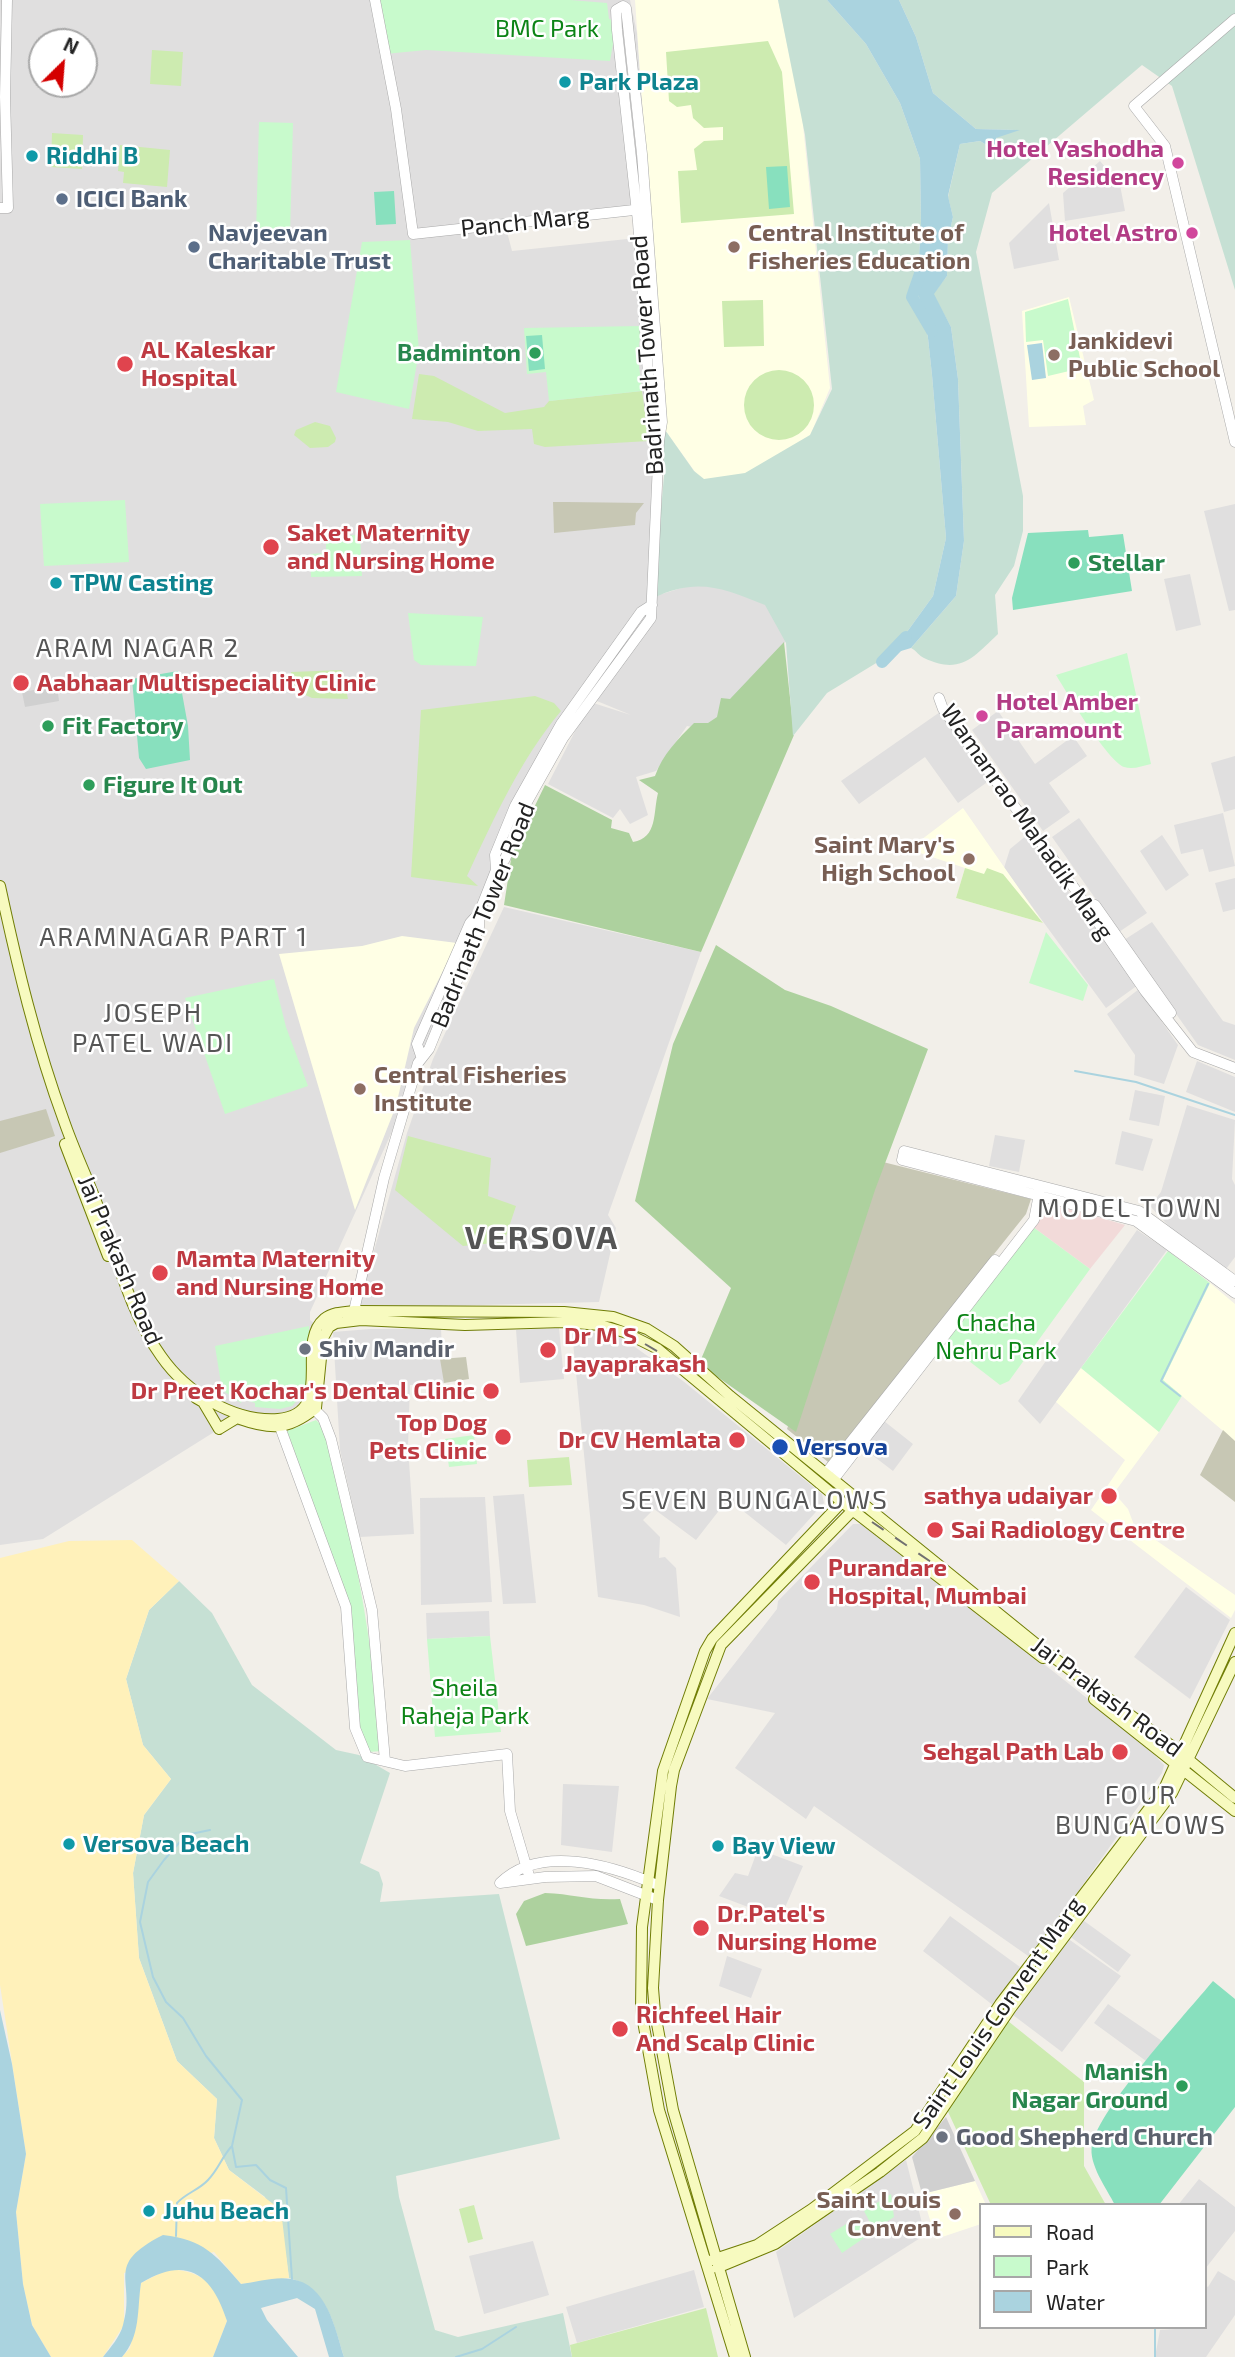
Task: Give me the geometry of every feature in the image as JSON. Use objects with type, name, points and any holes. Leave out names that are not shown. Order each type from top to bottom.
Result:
[{"type":"main road","name":"Jai Prakash Road","points":[[0,886],[18,979],[56,1108],[136,1323],[158,1362],[172,1378],[203,1402],[219,1429],[237,1418],[280,1427]]},
{"type":"main road","name":"Jai Prakash Road","points":[[0,919],[10,946]]},
{"type":"main road","name":"Jai Prakash Road","points":[[121,1278],[151,1341],[176,1374],[194,1390],[226,1409],[259,1419],[291,1416],[312,1406]]},
{"type":"main road","name":"Jai Prakash Road","points":[[312,1406],[313,1345],[317,1329],[332,1314],[354,1311],[564,1312],[623,1320],[647,1329],[674,1346],[927,1561]]},
{"type":"main road","name":"Jai Prakash Road","points":[[312,1406],[323,1338],[329,1327],[335,1323],[361,1320],[465,1325],[563,1322],[600,1325],[637,1337],[658,1349],[842,1502],[927,1561],[1183,1762],[1235,1798]]},
{"type":"main road","points":[[280,1427],[298,1423],[312,1406]]},
{"type":"main road","points":[[745,2357],[659,2110],[640,2010],[646,1881],[663,1771],[705,1651],[712,1639],[842,1502]]},
{"type":"main road","points":[[735,2357],[714,2264],[673,2110],[655,2013],[653,1988],[657,1900],[674,1770],[721,1646],[853,1510]]},
{"type":"main road","points":[[1183,1762],[1235,1633]]},
{"type":"main road","points":[[1183,1762],[1235,1662]]},
{"type":"main road","name":"Jai Prakash Road","points":[[1183,1762],[1235,1811]]},
{"type":"main road","name":"Saint Louis Convent Marg","points":[[714,2264],[757,2245],[911,2136],[1021,1976],[1183,1762]]},
{"type":"street","points":[[0,208],[8,208],[5,97],[7,0]]},
{"type":"street","name":"Panch Marg","points":[[375,0],[396,109],[413,234],[642,209]]},
{"type":"street","name":"Badrinath Tower Road","points":[[354,1311],[384,1178],[421,1056],[429,1049],[479,927],[479,913],[496,870],[495,855],[515,806],[541,758],[581,695],[641,612],[652,605],[659,441],[651,421],[645,357],[642,209],[621,9]]},
{"type":"street","points":[[1235,19],[1134,106],[1164,146],[1235,442]]},
{"type":"street","name":"Wamanrao Mahadik Marg","points":[[939,698],[1083,890],[1198,1050],[1235,1066],[1193,1052],[1145,991],[1075,889],[945,711],[939,698]]},
{"type":"street","points":[[1235,1281],[1139,1211],[1039,1194],[904,1151],[902,1160],[1136,1221],[1235,1293]]},
{"type":"street","points":[[830,1476],[1034,1220],[1039,1194]]},
{"type":"street","points":[[312,1406],[323,1418],[337,1462],[372,1610],[384,1760]]},
{"type":"street","points":[[280,1427],[346,1607],[355,1728],[367,1757],[397,1766],[423,1765],[430,1768],[507,1758],[510,1811],[530,1879]]},
{"type":"street","points":[[657,1900],[645,1893],[596,1876],[500,1883],[510,1873],[526,1867],[550,1863],[596,1863],[659,1886]]},
{"type":"shaded area","points":[[0,0],[630,0],[637,33],[650,214],[506,228],[512,251],[637,238],[654,441],[654,530],[662,594],[688,586],[719,585],[765,602],[788,639],[707,730],[687,726],[656,771],[636,777],[648,815],[630,824],[620,809],[613,818],[548,784],[590,702],[631,715],[592,699],[609,668],[527,802],[410,1092],[310,1312],[310,1320],[315,1324],[316,1408],[289,1419],[219,1429],[43,1539],[0,1545]]},
{"type":"shaded area","name":"Central Institute of Fisheries Education","points":[[635,0],[778,0],[802,116],[830,388],[809,438],[746,474],[705,480],[698,476],[665,430]]},
{"type":"shaded area","points":[[778,0],[827,0],[866,44],[900,103],[920,159],[921,224],[917,289],[927,329],[946,538],[933,596],[891,654],[827,693],[793,736],[786,643],[765,605],[710,587],[683,588],[653,598],[664,476],[663,427],[694,471],[704,479],[745,473],[810,435],[832,389],[805,135]]},
{"type":"shaded area","points":[[899,0],[1235,0],[1235,290],[1172,86],[1142,65],[992,193],[976,252],[1023,496],[1023,531],[1014,566],[995,595],[998,634],[973,657],[947,665],[922,657],[911,648],[956,596],[964,541],[958,379],[951,327],[933,294],[947,276],[948,239],[953,217],[948,197],[960,144],[980,141],[1009,159],[996,137],[1017,130],[976,129],[933,93],[916,37]]},
{"type":"shaded area","points":[[1100,161],[1120,185],[1125,211],[1065,221],[1063,193]]},
{"type":"shaded area","points":[[1049,203],[1059,260],[1014,269],[1009,243]]},
{"type":"shaded area","name":"Jankidevi Public School","points":[[1069,297],[1094,400],[1083,406],[1086,425],[1029,427],[1022,311]]},
{"type":"shaded area","points":[[553,502],[644,503],[636,513],[635,525],[554,533]]},
{"type":"shaded area","points":[[1235,504],[1235,610],[1229,611],[1204,511]]},
{"type":"shaded area","points":[[1190,574],[1201,625],[1176,631],[1164,579]]},
{"type":"shaded area","points":[[57,686],[59,701],[25,707],[22,692]]},
{"type":"shaded area","points":[[998,711],[1035,764],[1073,736],[1087,756],[1049,783],[1070,812],[1043,831],[972,730]]},
{"type":"shaded area","points":[[940,712],[986,777],[986,783],[958,803],[925,757],[859,804],[841,781]]},
{"type":"shaded area","points":[[1235,756],[1235,809],[1224,812],[1211,763]]},
{"type":"shaded area","name":"Saint Mary's High School","points":[[963,808],[1043,923],[956,898],[965,868],[914,851],[917,843]]},
{"type":"shaded area","points":[[1223,813],[1235,866],[1209,872],[1203,849],[1181,854],[1174,825]]},
{"type":"shaded area","points":[[1079,818],[1147,913],[1119,932],[1052,837]]},
{"type":"shaded area","points":[[1027,835],[1138,985],[1106,1008],[1004,868],[1010,849]]},
{"type":"shaded area","points":[[1162,835],[1189,875],[1166,891],[1140,851]]},
{"type":"shaded area","points":[[1235,878],[1235,909],[1223,912],[1215,883]]},
{"type":"shaded area","points":[[504,907],[701,952],[608,1215],[616,1228],[599,1302],[358,1308],[407,1133],[433,1059]]},
{"type":"shaded area","points":[[1152,922],[1223,1021],[1235,1025],[1235,1060],[1198,1045],[1124,940]]},
{"type":"shaded area","name":"Central Fisheries Institute","points":[[402,936],[457,943],[414,1028],[396,1106],[355,1210],[279,954],[362,946]]},
{"type":"shaded area","points":[[1139,989],[1178,1045],[1164,1084],[1134,1075],[1135,1055],[1107,1014]]},
{"type":"shaded area","points":[[1197,1061],[1235,1077],[1235,1112],[1186,1092]]},
{"type":"shaded area","points":[[1135,1090],[1165,1096],[1159,1126],[1129,1120]]},
{"type":"shaded area","points":[[1187,1105],[1235,1120],[1232,1179],[1235,1185],[1235,1257],[1226,1269],[1178,1236],[1150,1206],[1161,1192]]},
{"type":"shaded area","points":[[46,1109],[55,1136],[0,1153],[0,1121]]},
{"type":"shaded area","points":[[1122,1131],[1153,1139],[1143,1171],[1115,1164]]},
{"type":"shaded area","points":[[995,1135],[1025,1140],[1019,1172],[989,1166]]},
{"type":"shaded area","points":[[879,1161],[1031,1199],[1026,1214],[828,1462],[787,1429]]},
{"type":"shaded area","points":[[1064,1207],[1125,1225],[1090,1269],[1033,1227],[1050,1209]]},
{"type":"shaded area","points":[[1137,1230],[1167,1250],[1040,1424],[1018,1401]]},
{"type":"shaded area","points":[[1210,1283],[1235,1304],[1235,1441],[1163,1380]]},
{"type":"shaded area","points":[[559,1328],[564,1379],[520,1383],[516,1330]]},
{"type":"shaded area","points":[[441,1329],[444,1383],[410,1385],[408,1447],[414,1534],[360,1537],[340,1450],[333,1332]]},
{"type":"shaded area","points":[[572,1332],[613,1334],[625,1340],[683,1381],[822,1494],[824,1503],[786,1545],[728,1499],[696,1540],[654,1509],[643,1520],[660,1537],[659,1558],[665,1557],[676,1568],[680,1617],[644,1605],[598,1597]]},
{"type":"shaded area","points":[[466,1357],[469,1379],[444,1383],[440,1359]]},
{"type":"shaded area","name":"sathya udaiyar","points":[[1081,1368],[1159,1432],[1114,1493],[1128,1509],[1134,1525],[1235,1595],[1235,1610],[1231,1618],[1091,1510],[1125,1460],[1056,1402]]},
{"type":"shaded area","points":[[884,1421],[913,1444],[893,1471],[863,1448]]},
{"type":"shaded area","points":[[1223,1430],[1235,1441],[1235,1502],[1200,1475]]},
{"type":"shaded area","points":[[524,1494],[536,1603],[503,1604],[493,1496]]},
{"type":"shaded area","points":[[485,1497],[492,1602],[421,1605],[420,1498]]},
{"type":"shaded area","points":[[853,1524],[861,1524],[1054,1672],[1141,1741],[1164,1765],[1162,1773],[1031,1958],[814,1806],[806,1819],[735,1768],[775,1713],[707,1699],[777,1609],[778,1601]]},
{"type":"shaded area","points":[[179,1581],[212,1613],[252,1685],[336,1750],[359,1755],[390,1773],[360,1863],[379,1872],[383,1884],[380,1902],[499,1894],[560,2139],[396,2176],[399,2197],[435,2330],[458,2337],[563,2313],[572,2357],[344,2357],[332,2320],[321,2299],[302,2283],[289,2278],[285,2250],[265,2197],[229,2170],[214,2138],[217,2099],[177,2061],[139,1958],[133,1873],[144,1815],[171,1779],[143,1745],[126,1679],[149,1610]]},
{"type":"shaded area","points":[[1186,1587],[1230,1620],[1190,1699],[1134,1657]]},
{"type":"shaded area","points":[[489,1611],[490,1636],[427,1639],[426,1613]]},
{"type":"shaded area","points":[[563,1784],[619,1786],[612,1852],[561,1845]]},
{"type":"shaded area","points":[[758,1849],[803,1866],[780,1919],[719,1896],[735,1873],[748,1876]]},
{"type":"shaded area","points":[[950,1916],[1020,1967],[994,2006],[923,1951]]},
{"type":"shaded area","points":[[1080,1918],[1131,1955],[1118,1972],[1068,1935]]},
{"type":"shaded area","points":[[1067,1938],[1121,1976],[1062,2052],[1013,2015]]},
{"type":"shaded area","points":[[727,1956],[762,1969],[751,1998],[719,1986]]},
{"type":"shaded area","points":[[1108,2004],[1162,2041],[1146,2061],[1094,2023]]},
{"type":"shaded area","name":"Good Shepherd Church","points":[[946,2117],[975,2181],[922,2194],[912,2157]]},
{"type":"shaded area","points":[[906,2160],[925,2235],[794,2318],[776,2252]]},
{"type":"shaded area","points":[[1199,2179],[1235,2207],[1235,2231],[1207,2266],[1207,2203],[1180,2203]]},
{"type":"shaded area","name":"Saint Louis Convent","points":[[975,2181],[985,2203],[979,2203],[979,2225],[936,2239],[922,2194]]},
{"type":"shaded area","points":[[533,2241],[549,2295],[484,2314],[469,2256]]},
{"type":"shaded area","points":[[694,2270],[704,2307],[577,2343],[566,2307]]},
{"type":"shaded area","points":[[1218,2271],[1235,2281],[1235,2315],[1206,2357],[1155,2357],[1160,2330],[1207,2329],[1208,2287]]},
{"type":"green space","name":"BMC Park","points":[[374,0],[570,0],[607,3],[609,19],[617,21],[610,61],[426,50],[385,54]]},
{"type":"green space","points":[[768,41],[782,72],[794,214],[681,223],[678,171],[697,170],[694,149],[704,141],[723,140],[723,127],[704,128],[693,118],[691,105],[677,107],[669,101],[666,52]]},
{"type":"green space","points":[[152,50],[183,52],[181,86],[150,84]]},
{"type":"green space","points":[[259,122],[293,123],[290,235],[256,234]]},
{"type":"green space","points":[[52,133],[83,135],[82,169],[51,167]]},
{"type":"green space","points":[[120,145],[170,150],[167,187],[123,183],[124,172],[118,171]]},
{"type":"green space","points":[[787,166],[790,207],[769,209],[766,167]]},
{"type":"green space","points":[[394,191],[396,224],[376,225],[374,192]]},
{"type":"green space","points":[[410,240],[419,351],[409,409],[336,392],[362,242]]},
{"type":"green space","points":[[1068,299],[1082,368],[1048,376],[1043,340],[1026,342],[1025,312]]},
{"type":"green space","points":[[763,300],[764,346],[724,347],[722,301]]},
{"type":"green space","points":[[641,326],[638,357],[642,391],[549,401],[546,372],[527,374],[524,328]]},
{"type":"green space","name":"Badminton","points":[[542,335],[545,369],[529,371],[526,336]]},
{"type":"green space","points":[[786,370],[799,376],[808,385],[812,391],[812,419],[804,430],[793,438],[772,440],[754,430],[746,419],[744,398],[754,380],[765,372]]},
{"type":"green space","points":[[419,374],[434,376],[505,413],[544,407],[549,401],[642,391],[649,441],[545,447],[534,444],[532,429],[478,431],[448,422],[412,419]]},
{"type":"green space","points":[[315,422],[330,426],[336,438],[335,442],[328,447],[310,448],[294,435],[296,430]]},
{"type":"green space","points":[[125,500],[129,562],[44,566],[40,504]]},
{"type":"green space","name":"Stellar","points":[[1088,530],[1089,537],[1123,534],[1132,591],[1013,610],[1012,598],[1028,533]]},
{"type":"green space","points":[[360,535],[362,576],[311,577],[310,554],[326,553],[326,536]]},
{"type":"green space","points":[[408,613],[483,617],[476,666],[421,665],[414,660]]},
{"type":"green space","points":[[784,642],[794,735],[701,952],[504,905],[512,853],[545,785],[612,820],[611,828],[629,833],[633,842],[641,840],[651,830],[658,793],[639,780],[655,776],[666,754],[694,723],[708,723],[717,717],[721,698],[730,699]]},
{"type":"green space","points":[[1127,653],[1151,764],[1131,768],[1124,767],[1108,752],[1056,675]]},
{"type":"green space","points":[[342,670],[348,699],[312,698],[290,688],[291,672]]},
{"type":"green space","points":[[178,671],[188,726],[190,760],[146,769],[139,758],[132,679]]},
{"type":"green space","points":[[535,696],[554,703],[561,711],[520,769],[487,833],[467,876],[478,886],[411,877],[421,710]]},
{"type":"green space","points":[[965,868],[984,874],[987,868],[1003,874],[1043,923],[956,898]]},
{"type":"green space","points":[[1046,932],[1088,985],[1083,1001],[1029,983]]},
{"type":"green space","points":[[716,945],[785,990],[831,1006],[928,1049],[875,1190],[796,1432],[699,1364],[731,1288],[635,1201],[673,1044]]},
{"type":"green space","points":[[274,979],[286,1027],[308,1086],[225,1114],[185,998]]},
{"type":"green space","points":[[408,1136],[491,1158],[488,1196],[516,1206],[504,1242],[463,1246],[395,1190]]},
{"type":"green space","name":"Chacha Nehru Park","points":[[1033,1227],[1090,1269],[1009,1381],[1000,1385],[956,1351],[948,1338]]},
{"type":"green space","points":[[1168,1251],[1210,1283],[1163,1380],[1182,1396],[1159,1432],[1081,1368]]},
{"type":"green space","points":[[309,1326],[308,1389],[292,1406],[280,1409],[255,1407],[255,1403],[242,1399],[241,1403],[222,1390],[215,1346]]},
{"type":"green space","points":[[316,1420],[324,1428],[353,1549],[373,1668],[382,1751],[368,1752],[358,1730],[349,1606],[287,1431]]},
{"type":"green space","points":[[474,1435],[477,1464],[449,1467],[445,1439]]},
{"type":"green space","points":[[569,1457],[572,1485],[529,1487],[527,1460]]},
{"type":"green space","name":"Sheila Raheja Park","points":[[490,1636],[501,1732],[435,1737],[427,1639]]},
{"type":"green space","points":[[545,1893],[620,1899],[628,1924],[526,1946],[516,1914],[524,1901]]},
{"type":"green space","name":"Manish Nagar Ground","points":[[1213,1981],[1235,1999],[1235,2107],[1161,2203],[1114,2203],[1099,2176],[1093,2160],[1092,2145],[1110,2109],[1145,2062]]},
{"type":"green space","points":[[1003,2017],[1084,2082],[1084,2166],[1105,2203],[990,2203],[944,2103]]},
{"type":"green space","points":[[891,2194],[894,2217],[874,2230],[864,2211]]},
{"type":"green space","points":[[474,2205],[483,2239],[468,2243],[459,2209]]},
{"type":"green space","points":[[856,2218],[867,2236],[842,2253],[830,2234]]},
{"type":"green space","points":[[706,2308],[718,2357],[572,2357],[570,2345]]},
{"type":"sand","points":[[132,1540],[179,1581],[149,1610],[126,1679],[143,1745],[171,1779],[144,1815],[133,1873],[139,1958],[177,2061],[217,2099],[214,2138],[229,2170],[281,2210],[289,2278],[241,2284],[214,2252],[124,2273],[124,2325],[103,2357],[51,2357],[32,2325],[23,2284],[16,2212],[26,2154],[0,1985],[0,1558],[69,1541]]},
{"type":"sand","name":"Juhu Beach","points":[[168,2269],[201,2277],[219,2298],[227,2321],[213,2357],[122,2357],[130,2348],[141,2283]]},
{"type":"water","points":[[827,0],[899,0],[916,37],[933,93],[976,129],[1020,130],[996,138],[1011,160],[980,141],[960,144],[948,196],[953,217],[948,239],[947,276],[934,294],[951,327],[958,379],[964,541],[956,596],[911,648],[891,654],[933,596],[946,538],[927,329],[917,289],[921,224],[920,159],[900,103],[866,44]]},
{"type":"water","points":[[1042,343],[1046,378],[1032,380],[1027,345]]},
{"type":"water","points":[[0,2010],[12,2064],[26,2154],[16,2212],[23,2284],[32,2325],[51,2357],[0,2357]]},
{"type":"water","points":[[163,2235],[189,2241],[208,2250],[241,2284],[285,2278],[313,2289],[328,2309],[344,2357],[329,2357],[315,2309],[297,2298],[261,2308],[267,2320],[298,2357],[213,2357],[227,2321],[214,2291],[196,2274],[184,2270],[157,2275],[141,2283],[137,2322],[128,2349],[122,2357],[103,2357],[123,2325],[127,2265],[144,2246]]},
{"type":"waterway","points":[[923,265],[912,297],[932,331]]},
{"type":"waterway","points":[[882,662],[906,637]]},
{"type":"waterway","points":[[1075,1071],[1136,1082],[1235,1115]]},
{"type":"waterway","points":[[1180,1396],[1161,1381],[1208,1284]]},
{"type":"waterway","points":[[210,1830],[186,1835],[164,1860],[148,1882],[140,1922],[153,1977],[166,2002],[183,2018],[206,2056],[242,2100],[232,2146],[236,2167],[256,2165],[270,2180],[286,2188],[292,2279]]},
{"type":"waterway","points":[[176,2236],[177,2203],[208,2180],[231,2147]]},
{"type":"waterway","points":[[456,2357],[482,2349],[516,2327]]},
{"type":"waterway","points":[[1155,2329],[1155,2357]]},
{"type":"railway","points":[[645,1344],[692,1372]]},
{"type":"railway","points":[[872,1522],[940,1568]]},
{"type":"place","name":"Park Plaza","points":[[565,82]]},
{"type":"place","name":"Riddhi B","points":[[32,156]]},
{"type":"place","name":"Hotel Yashodha Residency","points":[[1178,163]]},
{"type":"place","name":"ICICI Bank","points":[[62,199]]},
{"type":"place","name":"Hotel Astro","points":[[1192,233]]},
{"type":"place","name":"Navjeevan Charitable Trust","points":[[194,247]]},
{"type":"place","name":"Central Institute of Fisheries Education","points":[[734,247]]},
{"type":"place","name":"Badminton","points":[[535,353]]},
{"type":"place","name":"Jankidevi Public School","points":[[1054,355]]},
{"type":"place","name":"AL Kaleskar Hospital","points":[[125,364]]},
{"type":"place","name":"Saket Maternity and Nursing Home","points":[[271,547]]},
{"type":"place","name":"Stellar","points":[[1074,563]]},
{"type":"place","name":"TPW Casting","points":[[56,583]]},
{"type":"place","name":"Aabhaar Multispeciality Clinic","points":[[21,683]]},
{"type":"place","name":"Hotel Amber Paramount","points":[[982,716]]},
{"type":"place","name":"Fit Factory","points":[[48,726]]},
{"type":"place","name":"Figure It Out","points":[[89,785]]},
{"type":"place","name":"Saint Mary's High School","points":[[969,859]]},
{"type":"place","name":"Central Fisheries Institute","points":[[360,1089]]},
{"type":"place","name":"Mamta Maternity and Nursing Home","points":[[160,1273]]},
{"type":"place","name":"Shiv Mandir","points":[[305,1349]]},
{"type":"place","name":"Dr M S Jayaprakash","points":[[548,1350]]},
{"type":"place","name":"Dr Preet Kochar's Dental Clinic","points":[[491,1391]]},
{"type":"place","name":"Top Dog Pets Clinic","points":[[503,1437]]},
{"type":"place","name":"Dr CV Hemlata","points":[[737,1440]]},
{"type":"place","name":"Versova","points":[[780,1447]]},
{"type":"place","name":"sathya udaiyar","points":[[1109,1496]]},
{"type":"place","name":"Sai Radiology Centre","points":[[935,1530]]},
{"type":"place","name":"Purandare Hospital, Mumbai","points":[[812,1582]]},
{"type":"place","name":"Sehgal Path Lab","points":[[1120,1752]]},
{"type":"place","name":"Versova Beach","points":[[69,1844]]},
{"type":"place","name":"Bay View","points":[[718,1846]]},
{"type":"place","name":"Dr.Patel's Nursing Home","points":[[701,1928]]},
{"type":"place","name":"Richfeel Hair And Scalp Clinic","points":[[620,2029]]},
{"type":"place","name":"Manish Nagar Ground","points":[[1182,2086]]},
{"type":"place","name":"Good Shepherd Church","points":[[942,2137]]},
{"type":"place","name":"Juhu Beach","points":[[149,2211]]},
{"type":"place","name":"Saint Louis Convent","points":[[955,2214]]},
{"type":"district","name":"ARAM NAGAR 2","points":[[138,648]]},
{"type":"district","name":"ARAMNAGAR PART 1","points":[[174,937]]},
{"type":"district","name":"JOSEPH PATEL WADI","points":[[153,1028]]},
{"type":"district","name":"MODEL TOWN","points":[[1130,1208]]},
{"type":"district","name":"VERSOVA","points":[[542,1238]]},
{"type":"district","name":"SEVEN BUNGALOWS","points":[[755,1500]]},
{"type":"district","name":"FOUR BUNGALOWS","points":[[1141,1810]]}]
